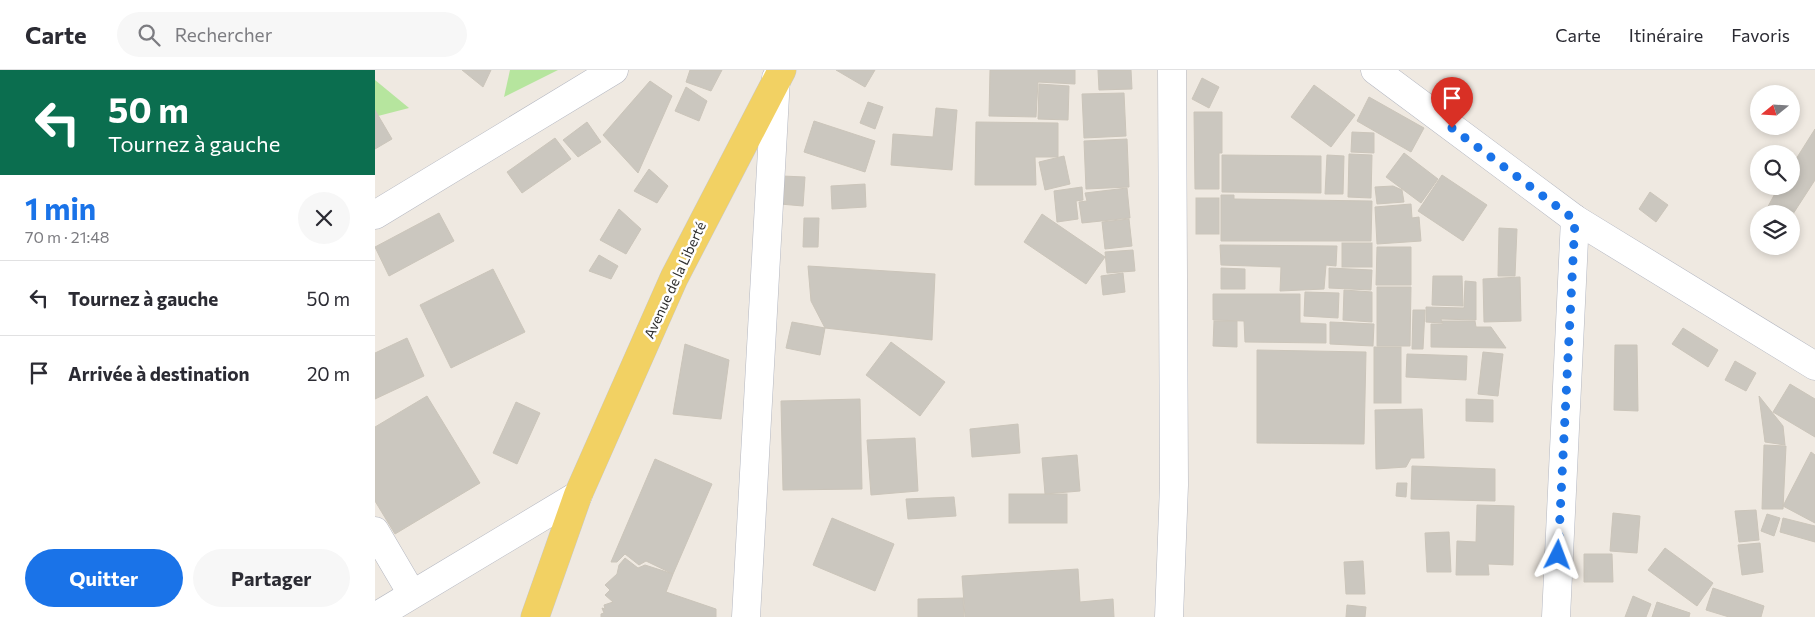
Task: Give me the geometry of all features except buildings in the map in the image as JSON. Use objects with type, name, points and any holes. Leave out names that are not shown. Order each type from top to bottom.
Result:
[{"type":"main road","name":"Avenue de la Liberté","points":[[535,617],[578,495],[674,278],[779,74]]},
{"type":"street","points":[[375,215],[614,70]]},
{"type":"street","points":[[1169,617],[1174,485],[1172,70]]},
{"type":"street","points":[[1375,70],[1575,220],[1815,366]]},
{"type":"street","points":[[746,617],[779,74]]},
{"type":"street","points":[[1556,617],[1575,220]]},
{"type":"street","points":[[375,617],[578,495]]},
{"type":"street","points":[[375,531],[412,594]]},
{"type":"green space","points":[[510,70],[558,70],[504,97]]},
{"type":"green space","points":[[375,80],[409,108],[378,116],[375,110]]},
{"type":"route","points":[[1452,128],[1575,220],[1558,555]]}]
